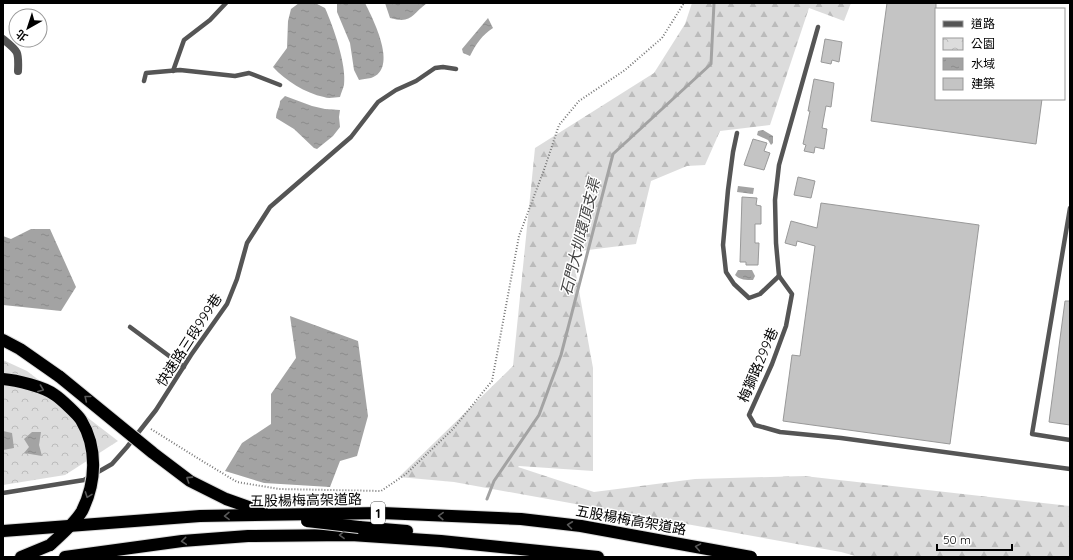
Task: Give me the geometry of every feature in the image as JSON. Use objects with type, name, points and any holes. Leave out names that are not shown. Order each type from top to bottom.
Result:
[{"type":"highway","points":[[3,340],[20,349],[60,377],[153,453],[190,481],[226,499],[260,511],[293,519],[359,527],[441,534],[521,549]]},
{"type":"highway","points":[[3,348],[60,377]]},
{"type":"highway","points":[[3,379],[22,381],[55,394],[81,419],[92,444],[94,466],[90,489],[81,512],[62,534],[50,544],[21,557]]},
{"type":"highway","name":"五股楊梅高架道路","points":[[3,531],[200,516],[382,513],[521,519],[581,526],[750,557]]},
{"type":"highway","points":[[65,557],[182,541],[248,536],[351,535],[441,541],[598,557]]},
{"type":"street","points":[[3,39],[16,50],[19,56],[18,71]]},
{"type":"lane","points":[[173,70],[184,40],[210,20],[226,3]]},
{"type":"lane","points":[[737,133],[729,183],[723,245],[726,272],[734,284],[749,298],[760,294],[779,276],[776,243],[775,200],[779,165],[818,27]]},
{"type":"lane","name":"快速路三段999巷","points":[[3,493],[84,480],[112,464],[156,410],[227,304],[237,279],[247,243],[270,207],[351,137],[378,102],[396,90],[416,81],[435,68],[443,67],[456,69]]},
{"type":"lane","points":[[144,81],[146,73],[180,70],[235,76],[249,73],[280,85]]},
{"type":"lane","points":[[1070,208],[1032,434],[1070,440]]},
{"type":"lane","name":"梅獅路299巷","points":[[779,276],[792,294],[786,326],[772,364],[749,415],[755,425],[780,432],[856,440],[1070,469]]},
{"type":"lane","points":[[130,327],[184,367]]},
{"type":"path","points":[[145,425],[199,460],[238,482],[279,489],[381,491],[406,474],[453,429],[492,381],[519,236],[559,125],[579,101],[625,70],[662,38],[684,3]]},
{"type":"green space","points":[[692,3],[851,3],[844,21],[809,8],[770,125],[720,131],[705,165],[687,166],[651,181],[636,244],[572,252],[593,368],[593,471],[518,467],[594,492],[695,479],[804,476],[1070,506],[1070,557],[859,557],[841,552],[454,482],[399,477],[513,366],[535,148],[654,73],[685,24]]},
{"type":"green space","points":[[3,360],[27,371],[118,441],[65,475],[3,485]]},
{"type":"water","points":[[299,3],[315,3],[325,8],[332,25],[343,67],[344,85],[340,97],[326,98],[310,93],[290,82],[273,67],[287,48],[288,21],[291,9]]},
{"type":"water","points":[[337,3],[365,3],[378,31],[384,55],[383,65],[379,73],[371,78],[359,80],[354,70],[350,43],[337,12]]},
{"type":"water","points":[[385,3],[427,3],[411,17],[403,20],[397,20],[390,18]]},
{"type":"water","points":[[488,18],[493,28],[480,40],[470,56],[463,53],[462,49]]},
{"type":"water","points":[[285,96],[312,106],[340,110],[340,127],[333,136],[317,149],[314,148],[294,129],[276,118],[280,101]]},
{"type":"water","points":[[763,130],[773,136],[773,143],[771,145],[768,140],[757,135],[758,131]]},
{"type":"water","points":[[738,186],[754,188],[753,194],[737,192]]},
{"type":"water","points":[[31,229],[50,229],[76,287],[61,311],[3,305],[3,236],[11,239]]},
{"type":"water","points":[[738,270],[752,270],[755,276],[753,280],[737,277],[735,275]]},
{"type":"water","points":[[290,316],[358,341],[368,416],[357,456],[340,461],[330,487],[264,483],[225,471],[242,443],[271,424],[271,394],[296,358]]},
{"type":"water","points":[[3,431],[12,433],[14,448],[3,450]]},
{"type":"water","points":[[32,432],[41,432],[39,445],[42,456],[24,453],[29,447],[24,439]]},
{"type":"building","points":[[887,3],[936,3],[935,100],[1042,100],[1036,144],[871,121]]},
{"type":"building","points":[[825,39],[842,42],[839,62],[832,60],[831,64],[821,62]]},
{"type":"building","points":[[814,79],[834,83],[831,107],[826,106],[822,128],[827,129],[824,149],[815,147],[814,153],[804,151],[806,145],[803,144],[810,111],[808,111]]},
{"type":"building","points":[[753,139],[767,143],[764,151],[770,153],[764,170],[744,165]]},
{"type":"building","points":[[798,177],[815,181],[811,198],[794,195]]},
{"type":"building","points":[[742,197],[757,198],[756,205],[761,206],[761,224],[755,224],[755,243],[759,243],[758,265],[746,265],[746,262],[740,262]]},
{"type":"building","points":[[821,203],[979,225],[950,444],[783,421],[792,355],[800,356],[815,246],[797,241],[796,246],[785,243],[791,221],[817,228]]},
{"type":"building","points":[[1065,301],[1070,301],[1070,425],[1049,422]]},
{"type":"waterway","name":"石門大圳環頂支渠","points":[[487,499],[494,481],[539,415],[561,355],[613,154],[711,64],[714,3]]}]
